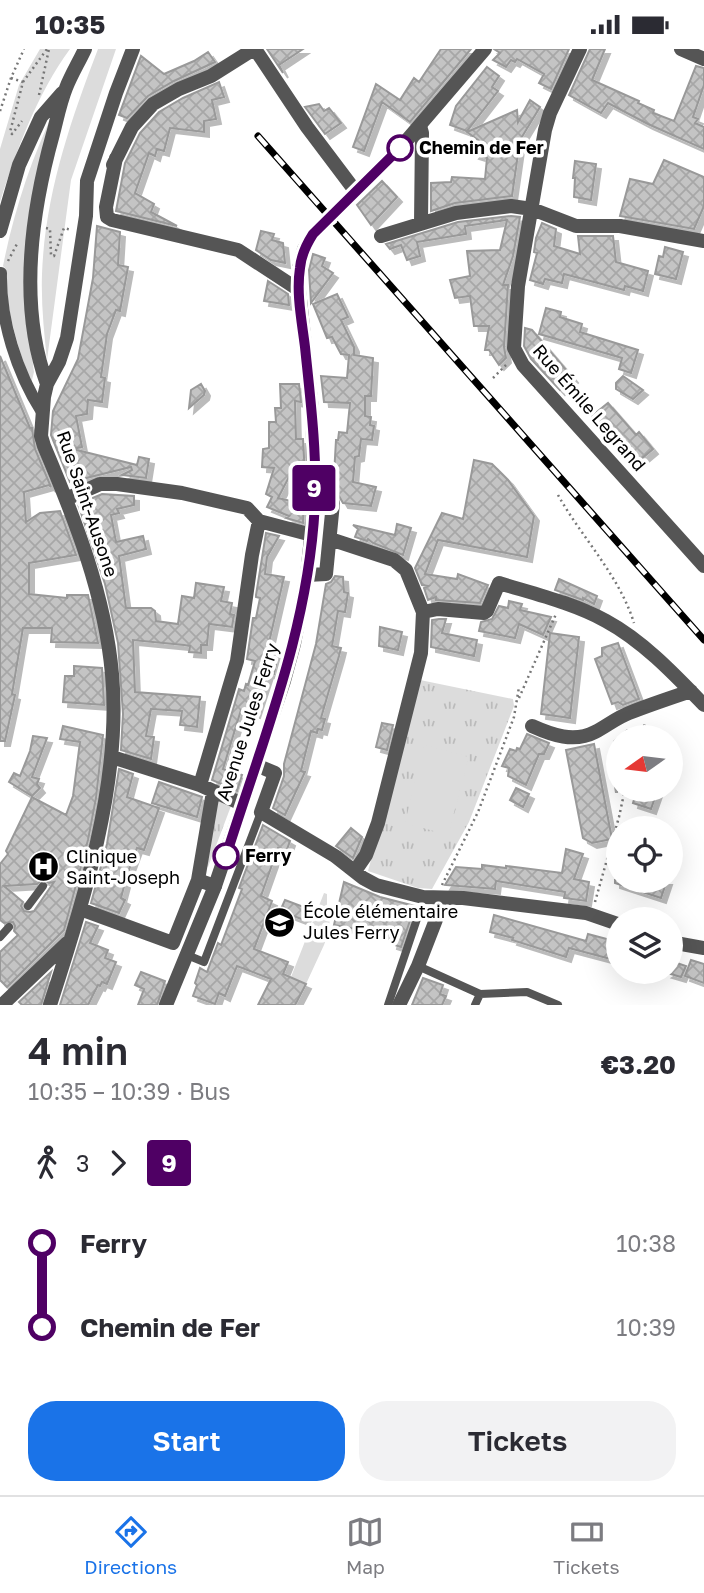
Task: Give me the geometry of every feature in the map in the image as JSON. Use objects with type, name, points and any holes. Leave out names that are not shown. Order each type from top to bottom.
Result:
[{"type":"street","points":[[47,384],[40,364],[32,314],[30,274],[33,227],[44,167],[66,89],[85,49]]},
{"type":"street","points":[[47,384],[59,362],[67,338],[86,216],[87,181],[133,49]]},
{"type":"street","points":[[86,216],[100,195],[132,127],[153,104],[179,89],[211,76],[254,49],[354,194]]},
{"type":"street","name":"Avenue Jules Ferry","points":[[166,1005],[215,886],[288,669],[307,575],[315,500],[312,410],[299,290],[299,268],[304,249],[313,234],[420,126],[485,49]]},
{"type":"street","name":"Rue Émile Legrand","points":[[580,49],[550,113],[519,275],[513,337],[517,356],[704,566]]},
{"type":"street","points":[[681,49],[704,59]]},
{"type":"street","points":[[0,231],[19,165],[40,117],[66,89]]},
{"type":"street","points":[[420,126],[421,223]]},
{"type":"street","points":[[116,158],[106,207],[107,217],[238,250],[299,290]]},
{"type":"street","points":[[381,236],[456,213],[496,207],[532,209],[576,226],[620,226],[704,241]]},
{"type":"street","points":[[1,273],[1,295],[7,327],[27,389],[42,412]]},
{"type":"street","name":"Rue Saint-Ausone","points":[[47,384],[40,436],[66,499],[90,569],[108,645],[112,676],[112,757],[103,811],[80,909],[50,1005]]},
{"type":"street","points":[[66,499],[100,484],[182,493],[247,508],[259,521],[312,535]]},
{"type":"street","points":[[307,575],[326,574],[330,539],[333,503],[315,500]]},
{"type":"street","points":[[200,785],[237,661],[259,521]]},
{"type":"street","points":[[330,539],[394,560],[406,570],[423,612],[421,653],[378,823],[366,855],[355,871]]},
{"type":"street","points":[[423,612],[438,609],[484,613],[499,583],[561,602],[606,621],[642,646],[704,705]]},
{"type":"street","points":[[532,726],[563,738],[581,736],[594,733],[612,720],[691,691]]},
{"type":"street","points":[[112,757],[200,785],[242,804]]},
{"type":"street","points":[[256,765],[275,773],[261,812],[335,856],[376,885],[416,896],[463,898],[553,908],[606,920]]},
{"type":"street","points":[[80,909],[173,943],[198,880],[213,792]]},
{"type":"street","points":[[198,880],[215,886]]},
{"type":"street","points":[[399,1005],[439,914],[440,899]]},
{"type":"street","points":[[2,1005],[69,942]]},
{"type":"street","points":[[683,944],[704,948]]},
{"type":"lane","points":[[187,955],[204,962],[261,812]]},
{"type":"lane","points":[[28,906],[43,886]]},
{"type":"lane","points":[[388,1005],[420,910],[439,914]]},
{"type":"lane","points":[[0,937],[9,927]]},
{"type":"lane","points":[[418,966],[480,994],[527,992],[558,1005]]},
{"type":"lane","points":[[475,1005],[480,994]]},
{"type":"path","points":[[0,111],[24,49]]},
{"type":"path","points":[[27,113],[12,134],[10,132],[23,82],[48,49]]},
{"type":"path","points":[[34,104],[48,49]]},
{"type":"path","points":[[11,78],[23,82]]},
{"type":"path","points":[[38,95],[55,101]]},
{"type":"path","points":[[1,273],[27,226],[50,229],[51,255],[54,255],[64,229],[84,231]]},
{"type":"path","points":[[493,378],[517,356]]},
{"type":"path","points":[[558,495],[619,588],[630,610],[642,646]]},
{"type":"path","points":[[440,899],[443,880],[478,812],[518,701],[561,602]]},
{"type":"path","points":[[518,701],[519,687]]},
{"type":"path","points":[[591,915],[622,802]]},
{"type":"green space","points":[[40,49],[70,49],[48,84],[29,123],[0,202],[0,149],[19,85]]},
{"type":"green space","points":[[98,49],[116,49],[71,180],[47,360],[42,285],[48,216],[69,131]]},
{"type":"green space","points":[[56,107],[27,321],[34,372],[31,384],[13,327],[6,269],[3,266],[24,185]]},
{"type":"green space","points":[[420,680],[513,699],[514,706],[469,822],[432,889],[418,888],[368,871]]},
{"type":"green space","points":[[424,745],[469,757],[448,835],[405,823]]},
{"type":"green space","points":[[217,799],[231,806],[208,867],[207,866]]},
{"type":"green space","points":[[324,893],[327,894],[327,911],[330,912],[329,931],[306,984],[291,977]]},
{"type":"building","points":[[267,49],[303,49],[279,65],[283,73]]},
{"type":"building","points":[[441,49],[471,49],[410,122],[382,102],[364,151],[353,147],[376,84],[400,100],[414,78],[419,82]]},
{"type":"building","points":[[494,49],[569,49],[551,89],[539,83],[544,74],[517,59],[515,62],[511,60],[506,67],[493,60],[500,53]]},
{"type":"building","points":[[590,49],[605,49],[592,80],[639,101],[638,103],[654,110],[653,113],[674,121],[696,66],[704,68],[704,85],[693,117],[698,119],[695,123],[704,127],[704,149],[608,103],[601,113],[569,95]]},
{"type":"building","points":[[208,52],[215,62],[148,96],[127,118],[119,115],[141,56],[164,74]]},
{"type":"building","points":[[487,67],[499,76],[492,87],[498,91],[467,131],[450,125],[456,106]]},
{"type":"building","points":[[219,82],[224,97],[212,100],[216,119],[204,121],[204,132],[170,128],[164,151],[157,149],[155,156],[149,153],[135,193],[154,204],[151,212],[177,226],[116,211],[125,163],[140,133],[159,112]]},
{"type":"building","points":[[530,100],[540,107],[520,140],[512,196],[455,203],[431,211],[431,183],[451,182],[452,177],[485,179],[487,158],[474,154],[482,143],[467,132],[517,110],[518,122]]},
{"type":"building","points":[[319,104],[324,111],[329,108],[341,123],[325,134],[305,107]]},
{"type":"building","points":[[664,160],[704,177],[704,206],[694,229],[620,216],[630,179],[653,184]]},
{"type":"building","points":[[575,161],[596,164],[591,200],[574,197]]},
{"type":"building","points":[[382,181],[397,197],[371,225],[357,205]]},
{"type":"building","points":[[520,217],[513,256],[503,285],[508,285],[504,347],[506,358],[499,365],[489,350],[485,350],[489,326],[474,326],[470,296],[455,298],[450,280],[470,276],[467,251],[500,250],[507,220],[465,226],[466,234],[417,242],[420,256],[407,260],[401,245],[390,249],[386,244],[458,222]]},
{"type":"building","points":[[542,223],[556,229],[554,246],[580,254],[578,236],[613,236],[616,262],[648,271],[643,291],[625,286],[624,290],[564,274],[562,283],[545,279],[543,284],[530,280],[537,253],[534,252],[536,238]]},
{"type":"building","points":[[97,226],[120,232],[118,265],[128,267],[120,311],[116,310],[107,334],[101,377],[105,378],[102,402],[88,400],[87,414],[76,416],[82,447],[73,449],[137,465],[139,457],[149,459],[146,478],[122,475],[132,470],[131,467],[70,482],[51,435],[53,411],[78,359],[93,278]]},
{"type":"building","points":[[261,231],[274,234],[272,240],[283,243],[285,263],[271,260],[256,250]]},
{"type":"building","points":[[665,247],[683,252],[676,279],[655,274],[659,256],[663,257]]},
{"type":"building","points":[[313,254],[325,258],[322,266],[333,273],[311,303],[309,270]]},
{"type":"building","points":[[268,281],[288,294],[289,305],[264,301]]},
{"type":"building","points":[[337,294],[348,317],[341,320],[354,347],[354,355],[373,358],[371,396],[365,396],[365,416],[371,417],[370,425],[374,426],[372,440],[361,439],[359,456],[355,457],[353,482],[376,487],[371,506],[343,503],[339,496],[333,493],[336,440],[339,432],[347,433],[350,403],[324,402],[321,376],[347,378],[349,355],[341,354],[332,337],[327,338],[313,304]]},
{"type":"building","points":[[546,308],[561,312],[560,317],[582,324],[580,332],[638,350],[631,373],[619,369],[622,358],[539,334]]},
{"type":"building","points":[[525,328],[532,330],[573,378],[560,390],[531,359],[524,346]]},
{"type":"building","points":[[0,356],[32,428],[35,449],[51,487],[49,485],[24,492],[26,522],[40,513],[60,511],[76,555],[29,563],[29,594],[67,598],[67,595],[88,595],[98,643],[51,642],[52,628],[23,628],[12,694],[15,695],[5,741],[0,741]]},
{"type":"building","points":[[623,376],[643,390],[633,399],[616,389],[616,383]]},
{"type":"building","points":[[201,384],[204,395],[189,408],[191,390]]},
{"type":"building","points":[[280,384],[299,384],[301,402],[295,401],[296,439],[303,439],[305,476],[290,475],[278,498],[304,504],[303,523],[286,518],[289,516],[267,507],[272,497],[266,494],[274,468],[262,467],[263,449],[269,448],[269,422],[276,422],[275,408],[281,408]]},
{"type":"building","points":[[608,403],[636,435],[639,432],[653,449],[634,465],[592,416]]},
{"type":"building","points":[[474,460],[492,464],[508,480],[534,516],[527,557],[438,540],[425,574],[457,579],[458,574],[488,585],[480,603],[436,600],[436,597],[428,600],[424,588],[428,586],[422,585],[415,568],[442,513],[463,519]]},
{"type":"building","points":[[102,494],[134,496],[134,505],[117,509],[119,513],[111,515],[116,542],[143,536],[146,549],[119,556],[126,608],[151,608],[155,611],[156,621],[178,624],[182,596],[194,598],[196,583],[224,587],[221,601],[232,603],[232,627],[209,624],[207,645],[201,645],[201,653],[189,652],[190,646],[133,640],[135,692],[200,697],[197,727],[180,725],[182,711],[151,709],[146,736],[154,737],[151,759],[121,750],[123,714],[118,643],[105,584],[78,504]]},
{"type":"building","points":[[397,524],[411,528],[403,555],[368,539],[367,541],[355,537],[358,529],[353,525],[395,535]]},
{"type":"building","points":[[266,533],[279,536],[267,557],[265,574],[284,577],[268,647],[279,649],[274,674],[268,673],[255,713],[241,710],[223,769],[242,775],[237,791],[212,780],[239,689],[244,691],[246,684],[248,685],[255,661],[247,659],[253,618],[256,618],[260,598],[256,595]]},
{"type":"building","points":[[335,576],[343,577],[344,592],[348,593],[345,612],[338,611],[332,646],[341,648],[321,718],[325,719],[322,730],[318,729],[317,733],[311,731],[301,771],[305,772],[285,815],[273,808],[284,776],[284,764],[316,644],[326,584]]},
{"type":"building","points":[[559,579],[597,596],[594,604],[555,590]]},
{"type":"building","points":[[509,601],[522,604],[520,610],[551,617],[543,635],[519,624],[515,638],[479,631],[481,622],[492,619],[499,606],[508,608]]},
{"type":"building","points":[[446,619],[442,633],[477,640],[474,656],[431,647],[432,620]]},
{"type":"building","points":[[380,627],[402,632],[398,650],[379,646]]},
{"type":"building","points":[[550,633],[579,637],[570,718],[541,714]]},
{"type":"building","points":[[618,643],[639,699],[623,705],[618,702],[612,704],[595,659],[602,656],[602,648]]},
{"type":"building","points":[[74,666],[102,668],[104,705],[63,702],[65,676],[74,676]]},
{"type":"building","points":[[382,723],[393,725],[387,750],[376,747]]},
{"type":"building","name":"Clinique Saint-Joseph","points":[[63,726],[103,735],[88,840],[64,930],[7,987],[0,980],[0,952],[18,935],[14,931],[13,922],[4,923],[0,920],[0,864],[8,854],[6,851],[32,797],[66,815],[73,796],[80,742],[60,739]],"holes":[[[43,879],[49,883],[54,882],[34,911],[30,912],[24,911],[21,906],[23,902],[4,886],[37,884]]]},
{"type":"building","points":[[527,734],[549,743],[544,754],[539,754],[526,785],[508,776],[509,768],[502,766],[510,749],[520,749]]},
{"type":"building","points":[[33,736],[47,738],[32,777],[39,779],[37,784],[40,788],[32,796],[9,782],[14,773],[20,776]]},
{"type":"building","points":[[594,744],[608,816],[606,840],[592,843],[583,838],[566,750]]},
{"type":"building","points":[[119,769],[133,774],[127,797],[159,808],[144,850],[137,848],[127,875],[121,898],[125,900],[119,913],[91,903],[107,844]]},
{"type":"building","points":[[159,782],[202,797],[197,817],[152,803]]},
{"type":"building","points":[[516,788],[529,794],[523,807],[510,800]]},
{"type":"building","points":[[633,802],[653,802],[651,809]]},
{"type":"building","points":[[263,825],[290,841],[286,852],[278,848],[261,896],[272,901],[254,949],[288,962],[283,974],[306,984],[295,1005],[258,1005],[271,979],[237,966],[225,996],[219,993],[215,1004],[193,996],[197,985],[195,983],[200,968],[207,972],[218,943],[221,945]]},
{"type":"building","points":[[351,828],[362,837],[353,858],[336,846]]},
{"type":"building","points":[[566,849],[583,854],[574,879],[589,882],[586,901],[564,898],[565,892],[496,881],[495,889],[445,885],[456,867],[482,869],[482,865],[506,866],[562,873]]},
{"type":"building","points":[[344,882],[380,897],[415,906],[401,947],[392,944],[394,936],[334,925]]},
{"type":"building","points":[[646,893],[663,893],[661,898]]},
{"type":"building","points":[[285,900],[309,909],[304,920],[280,911]]},
{"type":"building","points":[[494,915],[586,941],[588,934],[606,939],[606,958],[569,948],[566,957],[490,932]]},
{"type":"building","points":[[86,922],[98,926],[90,943],[108,950],[105,958],[116,962],[107,984],[102,982],[98,985],[88,1005],[60,1005]]},
{"type":"building","points":[[691,960],[704,964],[704,983],[685,976]]},
{"type":"building","points":[[51,972],[41,1005],[22,1005],[19,1002]]},
{"type":"building","points":[[141,972],[165,981],[157,1005],[138,1005],[144,989],[135,985]]},
{"type":"building","points":[[423,978],[443,985],[440,994],[446,996],[442,1005],[412,1005]]},
{"type":"railway","points":[[258,136],[704,640]]},
{"type":"bus line","name":"9","points":[[226,856],[284,681],[307,575],[315,500],[312,410],[299,268],[304,249],[313,234],[400,148]]},
{"type":"place","name":"Chemin de Fer","points":[[400,148]]},
{"type":"place","name":"Ferry","points":[[226,856]]},
{"type":"place","name":"Clinique Saint-Joseph","points":[[43,867]]},
{"type":"place","name":"École élémentaire Jules Ferry","points":[[280,922]]}]
